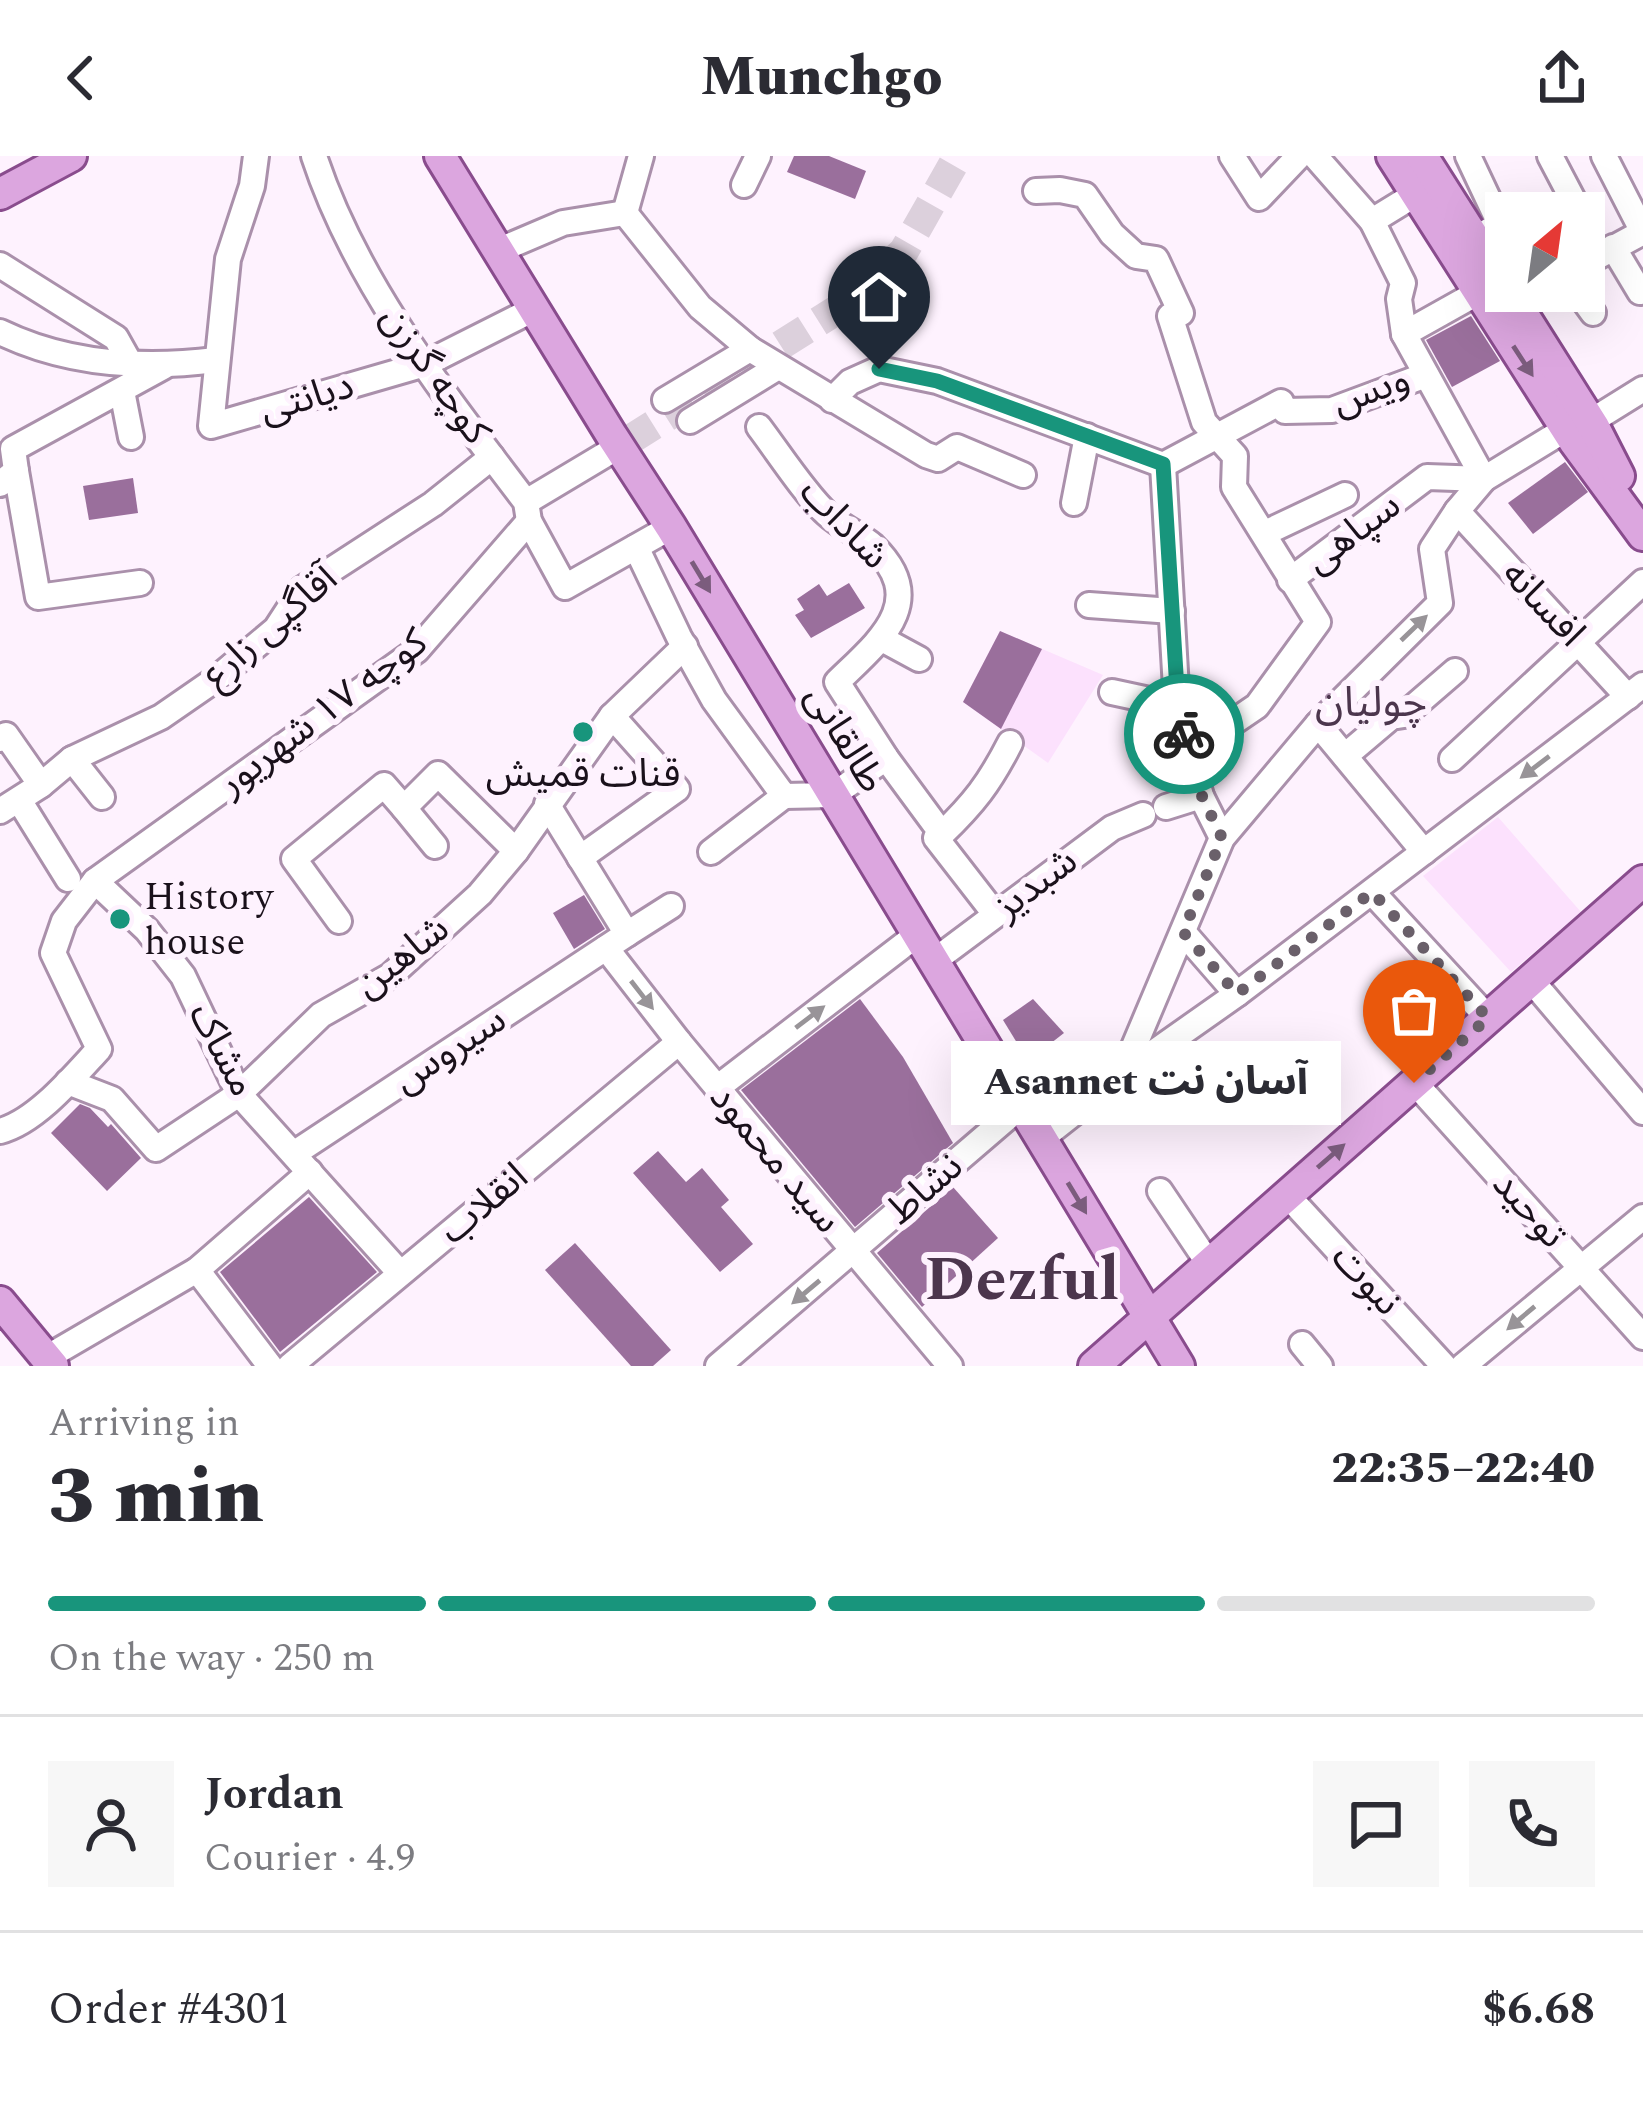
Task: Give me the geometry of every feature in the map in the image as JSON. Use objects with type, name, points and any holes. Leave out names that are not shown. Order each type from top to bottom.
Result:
[{"type":"main road","points":[[0,194],[71,156]]},
{"type":"main road","name":"طالقانی","points":[[440,156],[623,444]]},
{"type":"main road","name":"طالقانی","points":[[454,156],[671,527],[1179,1366]]},
{"type":"main road","points":[[1392,156],[1416,194],[1485,267]]},
{"type":"main road","points":[[1422,156],[1485,255]]},
{"type":"main road","points":[[1519,312],[1643,557]]},
{"type":"main road","points":[[1581,430],[1643,499]]},
{"type":"main road","points":[[1581,430],[1643,521]]},
{"type":"main road","points":[[1581,430],[1643,535]]},
{"type":"main road","points":[[1094,1366],[1643,881]]},
{"type":"main road","points":[[0,1302],[50,1362]]},
{"type":"street","points":[[0,332],[71,358],[165,366],[216,360],[228,259],[252,186],[256,156]]},
{"type":"street","name":"کوچه گرزن","points":[[314,156],[365,273],[528,512],[565,587],[636,547]]},
{"type":"street","points":[[625,213],[641,156]]},
{"type":"street","points":[[744,185],[758,156]]},
{"type":"street","points":[[1232,156],[1259,198],[1299,156]]},
{"type":"street","points":[[1315,156],[1372,221],[1403,284],[1399,299],[1404,334],[1485,303]]},
{"type":"street","points":[[1468,156],[1500,224],[1475,239]]},
{"type":"street","points":[[1550,156],[1569,192]]},
{"type":"street","points":[[1604,156],[1643,232],[1605,252]]},
{"type":"street","points":[[1036,191],[1085,196],[1112,234],[1136,256],[1156,259],[1181,313],[1170,316],[1204,422],[1235,456],[1234,488],[1318,622],[1257,706],[1188,753]]},
{"type":"street","points":[[1372,221],[1416,194]]},
{"type":"street","points":[[509,246],[563,223],[625,213]]},
{"type":"street","points":[[625,213],[700,307],[778,368],[926,454],[938,459],[957,447],[1023,475]]},
{"type":"street","points":[[1605,260],[1640,292]]},
{"type":"street","points":[[0,265],[116,338],[130,364]]},
{"type":"street","name":"دیانتی","points":[[216,360],[211,426],[425,364],[534,309]]},
{"type":"street","name":"ویس","points":[[1163,464],[1281,402],[1286,411],[1331,410],[1426,375],[1404,334]]},
{"type":"street","points":[[665,400],[750,349]]},
{"type":"street","points":[[140,583],[38,597],[8,477],[13,449],[165,366]]},
{"type":"street","points":[[690,421],[778,368]]},
{"type":"street","points":[[832,400],[850,382],[879,369],[937,381],[1163,464],[1178,706],[1202,796],[1222,838]]},
{"type":"street","points":[[1426,375],[1484,479]]},
{"type":"street","points":[[1122,1075],[1222,838],[1318,724],[1440,603],[1432,549],[1457,511],[1484,479],[1581,430],[1643,389]]},
{"type":"street","points":[[122,391],[131,436]]},
{"type":"street","name":"شاداب","points":[[759,427],[826,514],[873,547],[895,577],[896,614],[881,639]]},
{"type":"street","points":[[1074,502],[1087,436]]},
{"type":"street","points":[[528,512],[623,444]]},
{"type":"street","name":"آقاگپی زارع","points":[[9,806],[72,759],[160,717],[216,679],[276,629],[302,589],[433,504],[492,457]]},
{"type":"street","name":"سپاهی","points":[[1290,580],[1427,477],[1484,479]]},
{"type":"street","points":[[1264,533],[1345,495]]},
{"type":"street","name":"افسانه","points":[[1457,511],[1580,644],[1636,691]]},
{"type":"street","name":"کوچه ۱۷ شهریور","points":[[94,881],[416,650],[528,512]]},
{"type":"street","points":[[671,527],[636,547],[714,700],[784,796]]},
{"type":"street","points":[[1452,759],[1643,582]]},
{"type":"street","points":[[1089,605],[1172,611]]},
{"type":"street","points":[[919,658],[881,639],[837,682],[942,834]]},
{"type":"street","name":"شاهین","points":[[68,1082],[112,1099],[156,1149],[239,1094],[321,1015],[390,976],[480,894],[612,716],[685,646]]},
{"type":"street","points":[[1346,756],[1390,717],[1404,715],[1455,671]]},
{"type":"street","points":[[1042,1138],[1636,691]]},
{"type":"street","points":[[1112,692],[1178,706]]},
{"type":"street","points":[[580,858],[677,789],[612,716]]},
{"type":"street","points":[[1318,724],[1424,852]]},
{"type":"street","points":[[0,739],[6,735],[41,785]]},
{"type":"street","points":[[994,914],[937,838],[976,801],[1010,743]]},
{"type":"street","points":[[711,852],[784,796],[833,795],[886,758]]},
{"type":"street","points":[[72,759],[102,797]]},
{"type":"street","points":[[404,808],[438,774],[516,851]]},
{"type":"street","points":[[339,921],[295,859],[384,785],[435,845]]},
{"type":"street","name":"شبدیز","points":[[934,962],[1112,828],[1202,796]]},
{"type":"street","name":"سید محمود","points":[[548,804],[580,858],[617,941],[679,1042],[950,1366]]},
{"type":"street","points":[[9,806],[68,879]]},
{"type":"street","points":[[0,1131],[17,1127],[100,1049],[53,953],[64,922],[94,881]]},
{"type":"street","name":"مشاک","points":[[94,881],[147,930],[183,976],[239,1094],[400,1273]]},
{"type":"street","points":[[1372,892],[1488,1018]]},
{"type":"street","name":"سیروس","points":[[50,1362],[197,1270],[302,1162],[671,906]]},
{"type":"street","points":[[1183,932],[1237,994]]},
{"type":"street","points":[[717,1088],[918,934]]},
{"type":"street","points":[[1531,980],[1643,1112]]},
{"type":"street","name":"انقلاب","points":[[290,1366],[679,1042]]},
{"type":"street","name":"توحید","points":[[1414,1083],[1643,1337]]},
{"type":"street","name":"نشاط","points":[[718,1366],[1022,1105]]},
{"type":"street","points":[[1160,1191],[1209,1264]]},
{"type":"street","name":"نبوت","points":[[1288,1195],[1444,1366]]},
{"type":"street","points":[[1463,1366],[1643,1217]]},
{"type":"street","points":[[197,1270],[270,1366]]},
{"type":"street","points":[[1303,1344],[1320,1366]]},
{"type":"shaded area","points":[[1000,631],[1103,675],[1048,763],[963,702]]},
{"type":"shaded area","points":[[1498,817],[1581,912],[1511,972],[1423,876]]},
{"type":"building","points":[[794,156],[829,156],[866,171],[855,199],[787,172]]},
{"type":"building","points":[[1471,316],[1500,361],[1452,387],[1426,340]]},
{"type":"building","points":[[1565,462],[1588,492],[1533,534],[1508,503]]},
{"type":"building","points":[[133,478],[138,513],[89,520],[83,486]]},
{"type":"building","points":[[849,583],[865,608],[811,638],[795,615],[804,610],[797,599],[819,584],[827,596]]},
{"type":"building","points":[[1000,631],[1042,649],[1001,729],[963,702]]},
{"type":"building","points":[[584,895],[605,929],[574,949],[553,913]]},
{"type":"building","points":[[860,999],[903,1057],[953,1143],[855,1227],[741,1090]]},
{"type":"building","points":[[1033,999],[1064,1033],[1028,1061],[1003,1020]]},
{"type":"building","points":[[80,1104],[108,1127],[111,1124],[141,1158],[107,1191],[51,1133]]},
{"type":"building","points":[[658,1151],[686,1182],[702,1168],[729,1200],[721,1207],[753,1244],[720,1272],[633,1173]]},
{"type":"building","points":[[953,1187],[998,1238],[922,1307],[877,1253]]},
{"type":"building","points":[[309,1197],[377,1272],[280,1352],[220,1272]]},
{"type":"building","points":[[575,1243],[671,1350],[653,1366],[631,1366],[545,1270]]},
{"type":"tunnel","points":[[628,441],[848,303],[904,251],[958,156]]},
{"type":"way so far","points":[[1184,734],[1202,796],[1222,838],[1183,932],[1237,994],[1372,892],[1488,1018],[1414,1083]]},
{"type":"place","name":"قنات قمیش","points":[[583,732]]},
{"type":"place","name":"History house","points":[[120,919]]},
{"type":"place","name":"Asannet آسان نت","points":[[1414,1083]]},
{"type":"district","name":"چولیان","points":[[1371,703]]},
{"type":"district","name":"Dezful","points":[[1022,1280]]},
{"type":"route","points":[[879,369],[937,381],[1163,464],[1178,706],[1184,734]]}]
